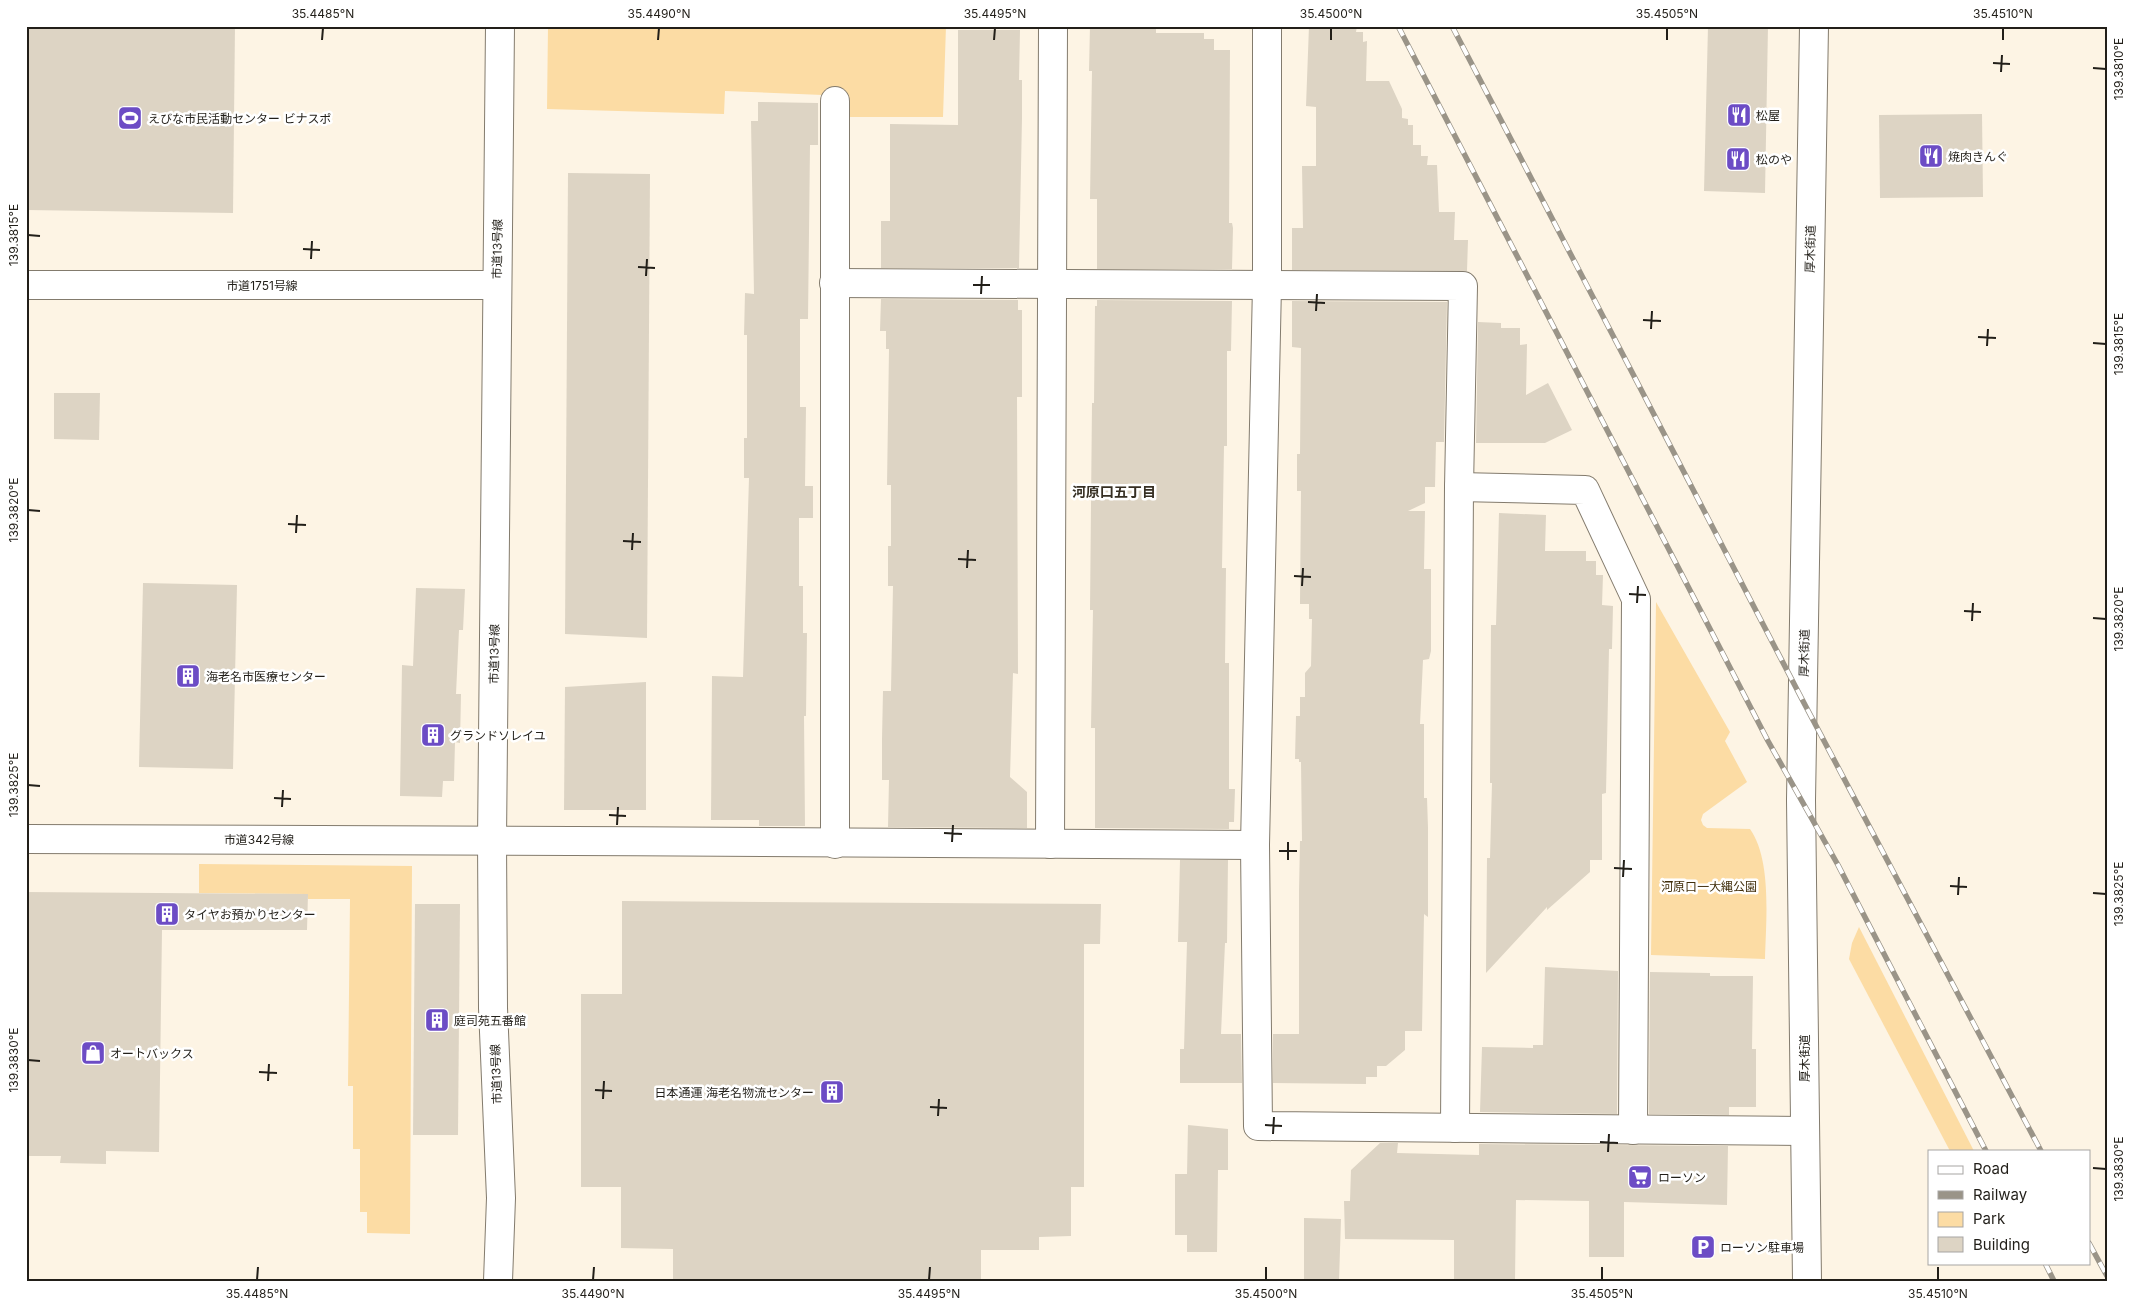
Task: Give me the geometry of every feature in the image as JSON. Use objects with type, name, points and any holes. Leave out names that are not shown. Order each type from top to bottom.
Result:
[{"type":"street","name":"市道13号線","points":[[498,1281],[501,1198],[493,1008],[492,840],[500,26]]},
{"type":"street","points":[[1050,844],[1053,26]]},
{"type":"street","points":[[1267,26],[1267,285],[1255,846],[1258,1126],[1804,1131]]},
{"type":"street","name":"厚木街道","points":[[1807,1281],[1802,800],[1814,26]]},
{"type":"street","points":[[835,101],[835,844]]},
{"type":"street","points":[[834,283],[1464,286],[1459,486],[1455,1128]]},
{"type":"street","name":"市道1751号線","points":[[26,286],[497,285]]},
{"type":"street","points":[[1459,486],[1585,490],[1636,599],[1633,1130]]},
{"type":"street","name":"市道342号線","points":[[26,839],[492,840],[1255,846]]},
{"type":"green space","points":[[548,26],[946,26],[943,117],[847,117],[847,96],[725,91],[724,114],[547,109]]},
{"type":"green space","name":"河原口一大縄公園","points":[[1656,602],[1730,732],[1725,741],[1747,782],[1703,814],[1701,820],[1707,828],[1750,829],[1757,842],[1765,874],[1765,959],[1651,955]]},
{"type":"green space","points":[[199,864],[412,866],[410,1234],[367,1233],[367,1212],[360,1212],[360,1149],[353,1149],[353,1086],[348,1086],[350,899],[308,899],[307,894],[199,893]]},
{"type":"green space","points":[[1859,927],[1973,1150],[1949,1150],[1849,959],[1852,943]]},
{"type":"building","name":"えびな市民活動センター ビナスポ","points":[[26,26],[235,26],[233,213],[26,210]]},
{"type":"building","points":[[1090,26],[1156,26],[1156,33],[1204,33],[1204,39],[1214,39],[1214,50],[1230,50],[1229,223],[1232,223],[1233,228],[1232,269],[1097,269],[1097,199],[1090,199],[1092,71],[1089,71]]},
{"type":"building","points":[[1309,26],[1357,26],[1356,32],[1363,32],[1363,42],[1367,41],[1366,81],[1389,81],[1402,109],[1402,118],[1408,119],[1408,125],[1413,125],[1413,145],[1421,145],[1421,156],[1428,156],[1427,165],[1437,165],[1439,212],[1455,212],[1454,240],[1468,240],[1467,271],[1292,270],[1292,228],[1303,228],[1302,166],[1316,166],[1316,107],[1306,106]]},
{"type":"building","points":[[1708,26],[1768,26],[1765,193],[1704,191]]},
{"type":"building","points":[[958,30],[1020,30],[1019,80],[1022,80],[1022,118],[1019,268],[881,268],[881,221],[890,221],[890,124],[958,125]]},
{"type":"building","points":[[758,102],[818,103],[818,145],[810,145],[808,319],[800,319],[800,407],[806,407],[805,486],[813,486],[813,518],[799,518],[799,586],[803,586],[803,633],[807,633],[806,716],[804,716],[805,826],[759,826],[759,820],[711,820],[712,676],[743,677],[749,478],[744,478],[744,438],[747,438],[747,335],[744,335],[745,293],[754,294],[751,121],[758,121]]},
{"type":"building","name":"焼肉きんぐ","points":[[1982,114],[1983,197],[1880,198],[1879,115]]},
{"type":"building","points":[[568,173],[650,174],[647,638],[565,634]]},
{"type":"building","points":[[881,299],[1018,300],[1018,310],[1022,310],[1022,397],[1017,397],[1018,674],[1013,673],[1010,777],[1027,792],[1027,828],[888,827],[889,780],[882,780],[882,739],[883,691],[891,691],[893,586],[888,586],[888,546],[891,546],[891,485],[887,485],[889,349],[886,349],[886,331],[880,331]]},
{"type":"building","points":[[1097,300],[1232,301],[1231,351],[1227,351],[1227,446],[1224,446],[1222,568],[1226,568],[1225,663],[1229,663],[1229,789],[1235,789],[1234,822],[1229,822],[1229,829],[1095,828],[1095,728],[1091,728],[1093,610],[1090,610],[1092,403],[1094,403],[1095,306],[1097,306]]},
{"type":"building","points":[[1292,301],[1447,302],[1444,442],[1436,442],[1435,487],[1425,487],[1425,503],[1408,511],[1425,511],[1424,569],[1431,569],[1431,651],[1429,659],[1423,660],[1420,724],[1424,724],[1424,798],[1427,798],[1428,828],[1428,917],[1424,914],[1422,1031],[1405,1031],[1405,1050],[1386,1066],[1377,1066],[1377,1077],[1366,1077],[1366,1084],[1273,1083],[1273,1034],[1299,1034],[1299,891],[1300,841],[1302,841],[1301,762],[1299,762],[1299,759],[1295,759],[1296,716],[1300,716],[1300,697],[1305,697],[1305,673],[1311,666],[1312,619],[1309,619],[1309,604],[1300,604],[1301,491],[1297,491],[1297,454],[1300,454],[1301,348],[1292,347]]},
{"type":"building","points":[[1478,322],[1501,323],[1501,328],[1520,328],[1520,345],[1527,344],[1526,395],[1548,383],[1572,430],[1545,443],[1476,443]]},
{"type":"building","points":[[54,393],[100,393],[99,440],[54,439]]},
{"type":"building","points":[[1499,513],[1546,515],[1545,551],[1586,551],[1586,561],[1596,561],[1596,575],[1603,575],[1602,605],[1613,606],[1612,649],[1609,649],[1606,793],[1602,794],[1602,860],[1590,860],[1590,872],[1547,910],[1547,907],[1486,973],[1487,858],[1490,858],[1492,783],[1490,783],[1491,625],[1496,625]]},
{"type":"building","name":"海老名市医療センター","points":[[143,583],[237,585],[233,769],[139,767]]},
{"type":"building","name":"グランドソレイユ","points":[[416,588],[465,589],[463,630],[459,630],[456,694],[461,694],[460,743],[455,742],[454,781],[443,781],[442,797],[400,796],[402,665],[413,666]]},
{"type":"building","points":[[646,682],[646,810],[564,810],[565,687]]},
{"type":"building","points":[[1180,860],[1228,860],[1227,943],[1225,943],[1221,1034],[1241,1034],[1242,1083],[1180,1083],[1180,1049],[1184,1049],[1187,942],[1178,942]]},
{"type":"building","name":"オートバックス","points":[[26,892],[308,894],[307,930],[162,930],[159,1152],[106,1151],[106,1164],[60,1163],[61,1156],[26,1156]]},
{"type":"building","name":"日本通運 海老名物流センター","points":[[622,901],[1101,904],[1100,944],[1084,944],[1084,1187],[1071,1187],[1071,1236],[1039,1237],[1039,1250],[981,1250],[981,1281],[673,1281],[673,1249],[621,1248],[621,1187],[581,1187],[581,994],[622,994]]},
{"type":"building","name":"庭司苑五番館","points":[[415,904],[460,904],[458,1135],[413,1135]]},
{"type":"building","points":[[1545,967],[1618,971],[1617,1114],[1480,1112],[1482,1047],[1533,1048],[1533,1045],[1543,1045]]},
{"type":"building","points":[[1650,972],[1710,973],[1710,976],[1753,976],[1752,1049],[1756,1049],[1756,1107],[1729,1107],[1729,1115],[1649,1114]]},
{"type":"building","points":[[1188,1125],[1228,1129],[1228,1170],[1218,1170],[1217,1252],[1187,1252],[1187,1235],[1175,1235],[1175,1174],[1187,1174]]},
{"type":"building","points":[[1380,1143],[1398,1143],[1397,1153],[1479,1155],[1479,1144],[1728,1146],[1727,1205],[1624,1202],[1624,1257],[1589,1257],[1589,1201],[1516,1200],[1515,1281],[1454,1281],[1454,1240],[1345,1239],[1344,1201],[1350,1201],[1351,1170]]},
{"type":"building","points":[[1304,1218],[1341,1219],[1339,1281],[1304,1281]]},
{"type":"railway","points":[[1398,26],[1768,741],[1838,865],[1985,1150]]},
{"type":"railway","points":[[1452,26],[1804,703],[2040,1150]]},
{"type":"railway","points":[[2090,1245],[2107,1276]]},
{"type":"railway","points":[[2046,1264],[2054,1281]]},
{"type":"place","name":"松屋","points":[[1739,115]]},
{"type":"place","name":"えびな市民活動センター ビナスポ","points":[[130,118]]},
{"type":"place","name":"焼肉きんぐ","points":[[1931,156]]},
{"type":"place","name":"松のや","points":[[1738,159]]},
{"type":"place","name":"海老名市医療センター","points":[[188,676]]},
{"type":"place","name":"グランドソレイユ","points":[[433,735]]},
{"type":"place","name":"タイヤお預かりセンター","points":[[167,914]]},
{"type":"place","name":"庭司苑五番館","points":[[437,1020]]},
{"type":"place","name":"オートバックス","points":[[93,1053]]},
{"type":"place","name":"日本通運 海老名物流センター","points":[[832,1092]]},
{"type":"place","name":"ローソン","points":[[1640,1177]]},
{"type":"place","name":"ローソン駐車場","points":[[1703,1247]]},
{"type":"district","name":"河原口五丁目","points":[[1114,491]]}]
